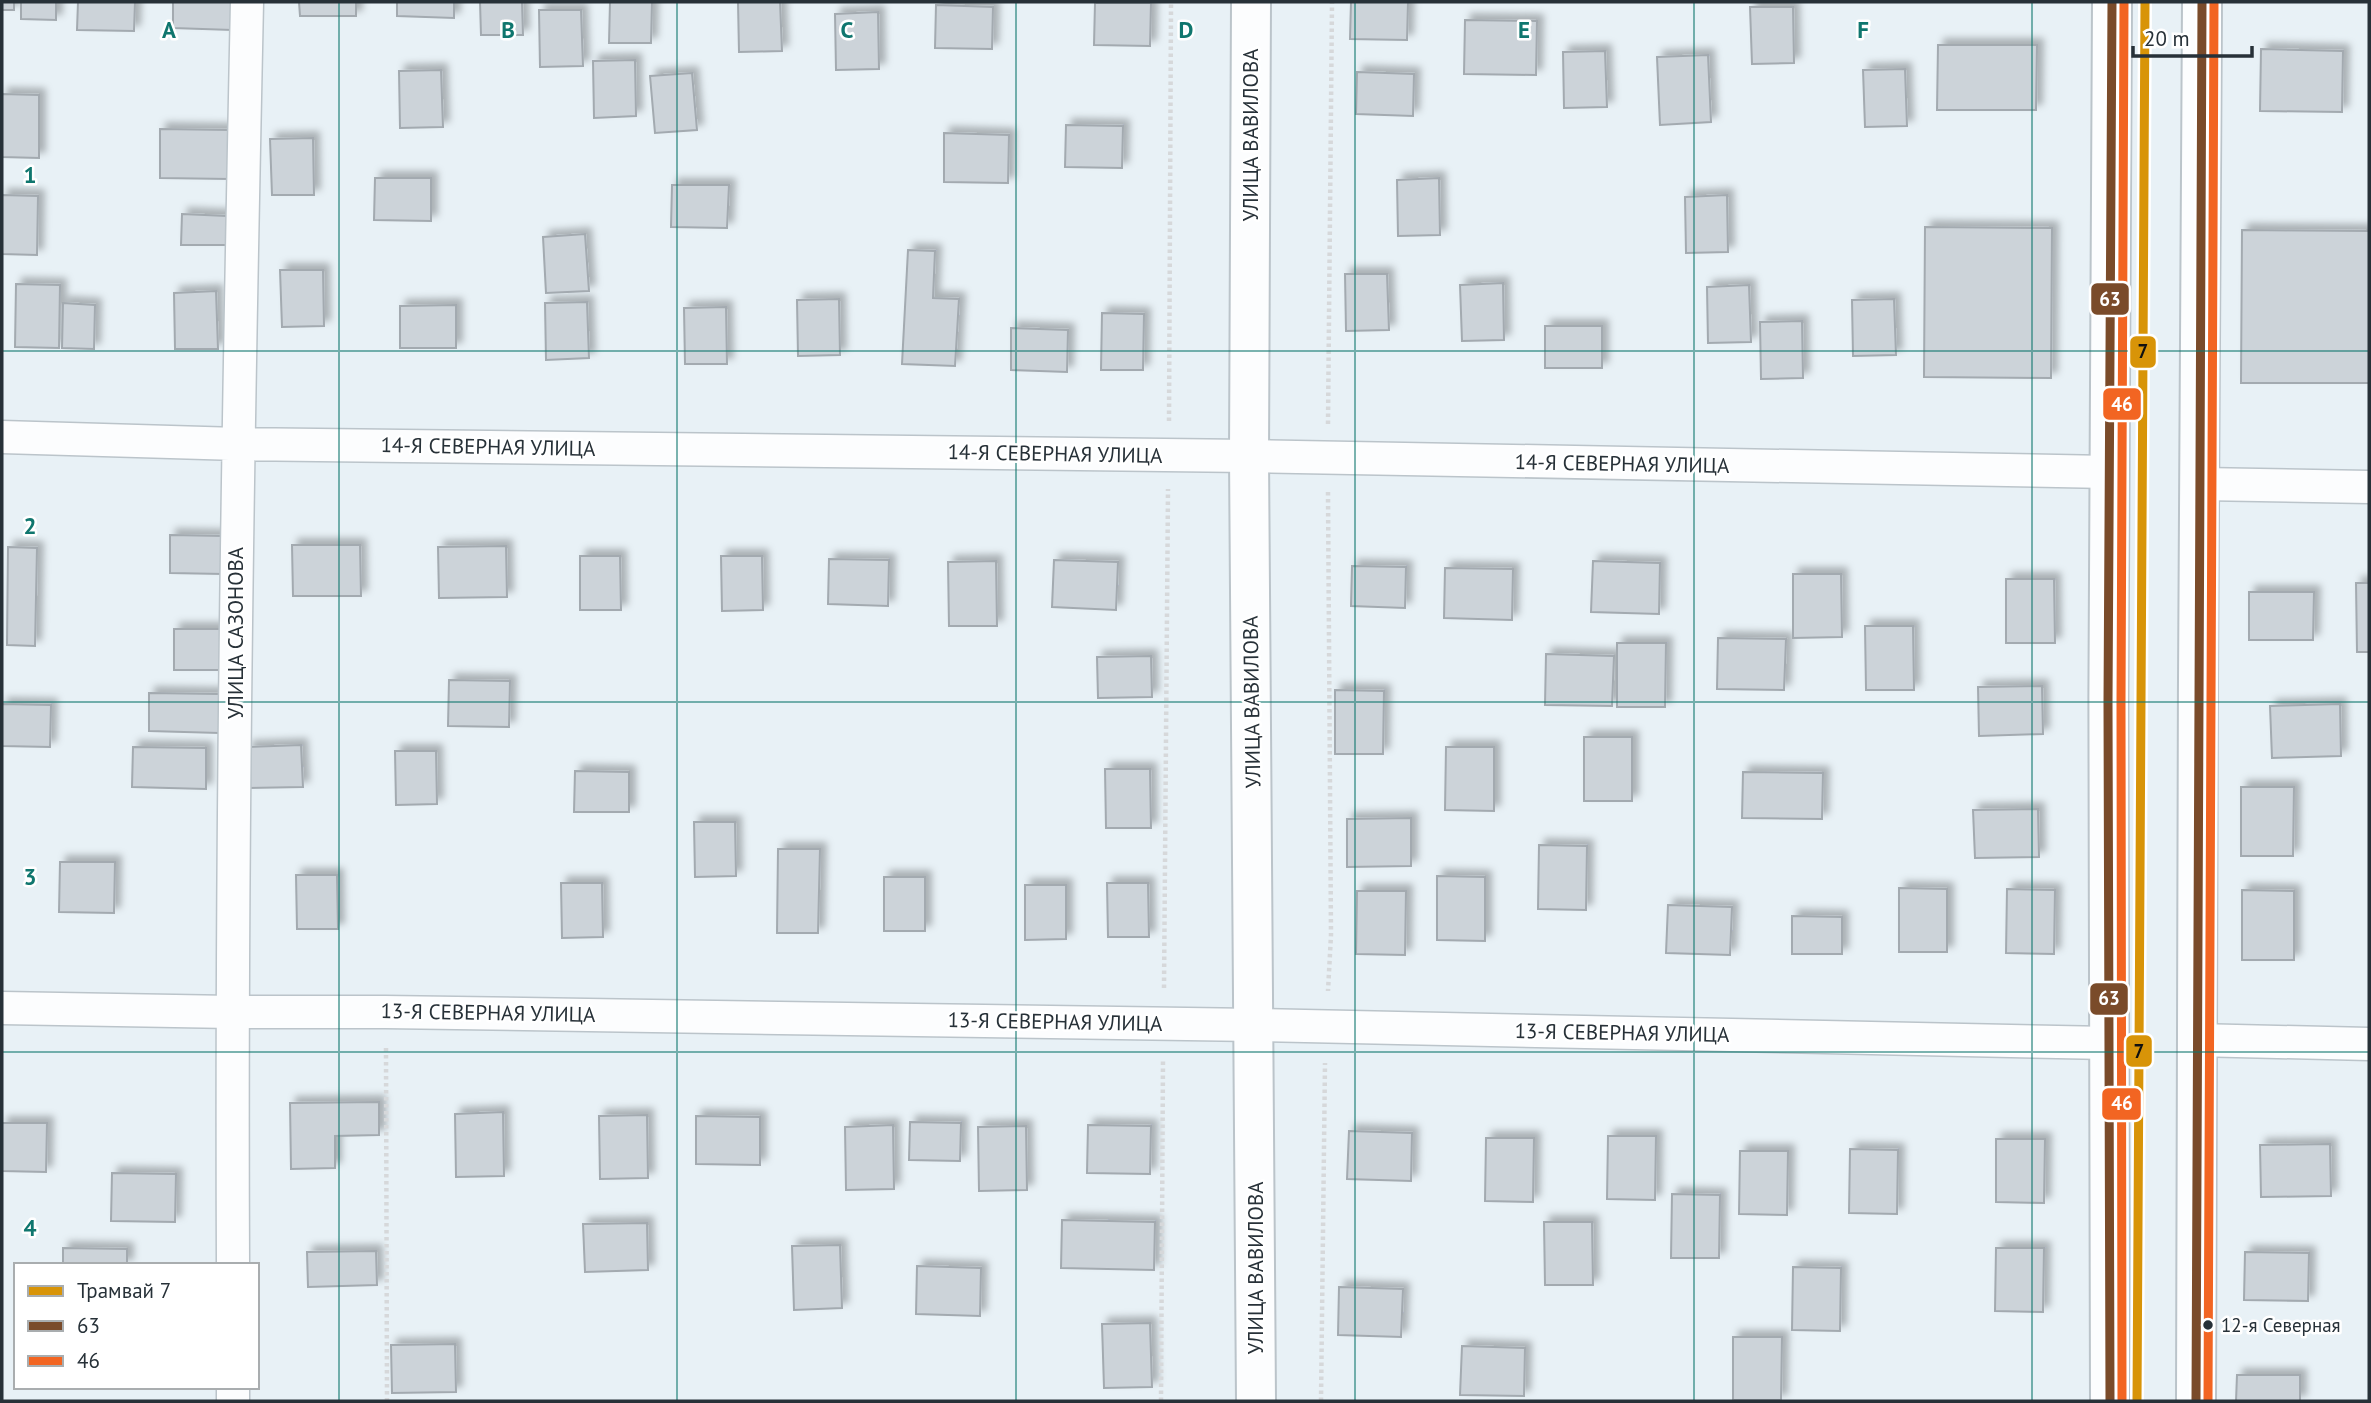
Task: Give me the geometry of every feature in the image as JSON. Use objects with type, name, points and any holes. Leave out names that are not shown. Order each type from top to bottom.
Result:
[{"type":"main road","name":"УЛИЦА ВАВИЛОВА","points":[[1251,2],[1250,456],[1256,1401]]},
{"type":"main road","points":[[2110,1401],[2108,472],[2112,2]]},
{"type":"main road","points":[[2196,1401],[2194,1040],[2201,484],[2202,2]]},
{"type":"street","name":"УЛИЦА САЗОНОВА","points":[[233,1263],[232,1012],[237,444],[247,2]]},
{"type":"street","name":"14-Я СЕВЕРНАЯ УЛИЦА","points":[[2,437],[237,444],[1250,456],[2108,472]]},
{"type":"street","points":[[2201,484],[2369,487]]},
{"type":"street","name":"13-Я СЕВЕРНАЯ УЛИЦА","points":[[2,1008],[1163,1024],[2108,1043]]},
{"type":"street","points":[[2194,1040],[2369,1044]]},
{"type":"path","points":[[1161,1401],[1171,2]]},
{"type":"path","points":[[1321,1401],[1325,1027],[1331,935],[1327,458],[1332,2]]},
{"type":"path","points":[[385,1012],[387,1401]]},
{"type":"building","points":[[2,2],[14,2],[14,10],[2,10]]},
{"type":"building","points":[[21,2],[56,2],[56,20],[21,19]]},
{"type":"building","points":[[78,2],[135,2],[134,31],[77,30]]},
{"type":"building","points":[[173,2],[232,2],[232,30],[173,28]]},
{"type":"building","points":[[299,2],[356,2],[356,16],[300,16]]},
{"type":"building","points":[[397,2],[454,2],[454,18],[397,16]]},
{"type":"building","points":[[480,2],[522,2],[523,35],[481,35]]},
{"type":"building","points":[[610,2],[652,2],[651,43],[609,43]]},
{"type":"building","points":[[738,2],[780,2],[782,51],[739,52]]},
{"type":"building","points":[[1351,2],[1408,2],[1407,40],[1350,39]]},
{"type":"building","points":[[1095,3],[1151,3],[1150,46],[1094,45]]},
{"type":"building","points":[[936,5],[993,7],[992,49],[935,48]]},
{"type":"building","points":[[1750,7],[1793,7],[1794,63],[1752,64]]},
{"type":"building","points":[[539,10],[581,10],[583,66],[540,67]]},
{"type":"building","points":[[878,12],[879,69],[836,70],[835,14]]},
{"type":"building","points":[[1465,20],[1537,21],[1536,75],[1464,74]]},
{"type":"building","points":[[1938,45],[2037,45],[2036,110],[1937,110]]},
{"type":"building","points":[[2261,49],[2343,51],[2342,112],[2260,111]]},
{"type":"building","points":[[1605,51],[1607,107],[1564,108],[1563,52]]},
{"type":"building","points":[[1708,55],[1711,122],[1660,125],[1657,57]]},
{"type":"building","points":[[635,60],[636,116],[594,118],[593,61]]},
{"type":"building","points":[[1905,69],[1907,126],[1865,127],[1863,70]]},
{"type":"building","points":[[441,70],[443,127],[400,128],[399,71]]},
{"type":"building","points":[[1357,72],[1414,74],[1413,116],[1356,114]]},
{"type":"building","points":[[692,73],[697,130],[655,133],[650,76]]},
{"type":"building","points":[[2,94],[39,95],[39,158],[2,157]]},
{"type":"building","points":[[1066,125],[1123,126],[1122,168],[1065,167]]},
{"type":"building","points":[[160,129],[230,130],[229,179],[160,178]]},
{"type":"building","points":[[944,133],[1009,135],[1008,183],[944,182]]},
{"type":"building","points":[[313,138],[314,195],[272,195],[270,139]]},
{"type":"building","points":[[375,178],[431,178],[431,221],[374,220]]},
{"type":"building","points":[[1439,178],[1440,235],[1398,236],[1397,180]]},
{"type":"building","points":[[672,185],[729,185],[727,228],[671,227]]},
{"type":"building","points":[[2,195],[38,196],[37,255],[2,254]]},
{"type":"building","points":[[1727,195],[1728,252],[1686,253],[1685,197]]},
{"type":"building","points":[[182,214],[227,216],[227,245],[181,245]]},
{"type":"building","points":[[1925,227],[2052,228],[2051,378],[1924,377]]},
{"type":"building","points":[[2242,230],[2369,231],[2369,383],[2241,383]]},
{"type":"building","points":[[585,234],[589,291],[546,293],[543,237]]},
{"type":"building","points":[[908,250],[935,251],[933,298],[959,299],[955,366],[902,364]]},
{"type":"building","points":[[280,270],[323,270],[324,326],[282,327]]},
{"type":"building","points":[[1345,274],[1387,274],[1389,330],[1346,331]]},
{"type":"building","points":[[1503,283],[1504,340],[1462,341],[1460,285]]},
{"type":"building","points":[[16,284],[60,285],[59,348],[15,347]]},
{"type":"building","points":[[1749,285],[1751,342],[1708,343],[1707,287]]},
{"type":"building","points":[[216,291],[218,349],[175,349],[174,293]]},
{"type":"building","points":[[839,299],[840,355],[798,356],[797,300]]},
{"type":"building","points":[[1894,299],[1896,355],[1853,356],[1852,300]]},
{"type":"building","points":[[587,302],[589,358],[546,360],[545,303]]},
{"type":"building","points":[[63,303],[95,305],[94,349],[62,348]]},
{"type":"building","points":[[456,305],[456,348],[400,348],[400,306]]},
{"type":"building","points":[[726,307],[727,364],[685,364],[684,308]]},
{"type":"building","points":[[1102,313],[1144,314],[1143,370],[1101,370]]},
{"type":"building","points":[[1802,321],[1803,378],[1761,379],[1760,322]]},
{"type":"building","points":[[1545,326],[1602,326],[1602,368],[1545,368]]},
{"type":"building","points":[[1011,328],[1068,330],[1067,372],[1011,370]]},
{"type":"building","points":[[170,535],[224,536],[223,574],[170,573]]},
{"type":"building","points":[[292,545],[360,545],[361,596],[293,596]]},
{"type":"building","points":[[506,546],[507,597],[439,598],[438,547]]},
{"type":"building","points":[[8,547],[37,548],[35,646],[7,645]]},
{"type":"building","points":[[580,556],[620,556],[621,610],[580,610]]},
{"type":"building","points":[[721,556],[762,556],[763,610],[722,611]]},
{"type":"building","points":[[829,559],[889,560],[888,606],[828,604]]},
{"type":"building","points":[[1054,560],[1118,562],[1116,610],[1052,607]]},
{"type":"building","points":[[996,561],[997,626],[949,626],[948,562]]},
{"type":"building","points":[[1593,561],[1660,563],[1659,614],[1591,612]]},
{"type":"building","points":[[1352,566],[1406,567],[1405,608],[1351,606]]},
{"type":"building","points":[[1445,568],[1513,569],[1512,620],[1444,618]]},
{"type":"building","points":[[1793,574],[1841,574],[1842,637],[1793,638]]},
{"type":"building","points":[[2006,579],[2054,579],[2055,643],[2006,643]]},
{"type":"building","points":[[2356,583],[2369,583],[2369,652],[2357,652]]},
{"type":"building","points":[[2249,592],[2314,592],[2313,640],[2249,640]]},
{"type":"building","points":[[1865,626],[1913,626],[1914,690],[1866,690]]},
{"type":"building","points":[[174,629],[221,629],[221,670],[174,670]]},
{"type":"building","points":[[1718,638],[1786,639],[1784,690],[1717,689]]},
{"type":"building","points":[[1617,643],[1666,643],[1665,707],[1617,707]]},
{"type":"building","points":[[1546,654],[1614,656],[1612,706],[1545,705]]},
{"type":"building","points":[[1151,656],[1152,697],[1098,698],[1097,657]]},
{"type":"building","points":[[449,680],[510,681],[509,727],[448,726]]},
{"type":"building","points":[[2042,686],[2043,734],[1979,736],[1978,687]]},
{"type":"building","points":[[1335,690],[1384,691],[1383,754],[1335,754]]},
{"type":"building","points":[[149,693],[219,694],[219,733],[149,731]]},
{"type":"building","points":[[2,704],[51,705],[50,747],[2,746]]},
{"type":"building","points":[[2340,704],[2341,756],[2272,758],[2270,706]]},
{"type":"building","points":[[1584,737],[1632,737],[1632,801],[1584,801]]},
{"type":"building","points":[[301,745],[303,787],[248,788],[247,747]]},
{"type":"building","points":[[133,747],[206,748],[206,789],[132,787]]},
{"type":"building","points":[[1446,747],[1494,747],[1494,811],[1445,810]]},
{"type":"building","points":[[395,751],[436,751],[437,804],[396,805]]},
{"type":"building","points":[[1105,769],[1150,769],[1151,828],[1106,828]]},
{"type":"building","points":[[575,771],[629,772],[629,812],[574,812]]},
{"type":"building","points":[[1743,772],[1823,773],[1822,819],[1742,818]]},
{"type":"building","points":[[2241,787],[2294,787],[2293,856],[2241,856]]},
{"type":"building","points":[[2038,809],[2039,857],[1975,858],[1973,810]]},
{"type":"building","points":[[1411,818],[1411,866],[1347,867],[1347,819]]},
{"type":"building","points":[[694,822],[735,822],[736,876],[695,877]]},
{"type":"building","points":[[1539,845],[1587,846],[1586,910],[1538,909]]},
{"type":"building","points":[[778,849],[820,849],[818,933],[777,933]]},
{"type":"building","points":[[60,862],[115,862],[114,913],[59,912]]},
{"type":"building","points":[[296,875],[337,875],[338,929],[297,929]]},
{"type":"building","points":[[1437,876],[1485,877],[1485,941],[1437,940]]},
{"type":"building","points":[[884,877],[925,877],[925,931],[884,931]]},
{"type":"building","points":[[561,883],[602,883],[603,937],[562,938]]},
{"type":"building","points":[[1107,883],[1148,883],[1149,937],[1108,937]]},
{"type":"building","points":[[1025,885],[1066,885],[1066,939],[1025,940]]},
{"type":"building","points":[[1899,888],[1947,889],[1947,952],[1899,952]]},
{"type":"building","points":[[2007,889],[2055,890],[2054,954],[2006,953]]},
{"type":"building","points":[[2242,890],[2294,891],[2294,960],[2242,960]]},
{"type":"building","points":[[1357,891],[1406,891],[1405,955],[1356,954]]},
{"type":"building","points":[[1668,905],[1732,907],[1730,955],[1666,953]]},
{"type":"building","points":[[1792,916],[1842,917],[1842,954],[1792,954]]},
{"type":"building","points":[[379,1102],[379,1135],[335,1136],[335,1168],[291,1169],[290,1103]]},
{"type":"building","points":[[503,1112],[504,1176],[456,1177],[455,1114]]},
{"type":"building","points":[[647,1115],[648,1178],[600,1179],[599,1116]]},
{"type":"building","points":[[696,1116],[760,1117],[760,1165],[696,1164]]},
{"type":"building","points":[[910,1122],[961,1123],[960,1161],[909,1160]]},
{"type":"building","points":[[2,1123],[47,1123],[46,1172],[2,1171]]},
{"type":"building","points":[[893,1125],[894,1189],[846,1190],[845,1127]]},
{"type":"building","points":[[1088,1125],[1151,1126],[1150,1174],[1087,1173]]},
{"type":"building","points":[[1026,1126],[1027,1190],[979,1191],[978,1127]]},
{"type":"building","points":[[1349,1131],[1412,1133],[1411,1181],[1347,1179]]},
{"type":"building","points":[[1608,1136],[1656,1136],[1655,1200],[1607,1199]]},
{"type":"building","points":[[1486,1138],[1534,1138],[1533,1202],[1485,1201]]},
{"type":"building","points":[[1996,1139],[2045,1139],[2044,1203],[1996,1202]]},
{"type":"building","points":[[2330,1144],[2331,1196],[2261,1197],[2260,1145]]},
{"type":"building","points":[[1850,1149],[1898,1150],[1897,1214],[1849,1213]]},
{"type":"building","points":[[1740,1151],[1788,1151],[1787,1215],[1739,1214]]},
{"type":"building","points":[[112,1173],[176,1174],[175,1222],[111,1221]]},
{"type":"building","points":[[1672,1194],[1720,1195],[1719,1258],[1671,1258]]},
{"type":"building","points":[[1062,1220],[1155,1222],[1154,1270],[1061,1268]]},
{"type":"building","points":[[1544,1222],[1592,1222],[1593,1285],[1545,1285]]},
{"type":"building","points":[[647,1223],[648,1270],[585,1272],[583,1224]]},
{"type":"building","points":[[840,1245],[842,1308],[794,1310],[792,1246]]},
{"type":"building","points":[[63,1248],[127,1249],[127,1263],[63,1263]]},
{"type":"building","points":[[1996,1248],[2044,1248],[2043,1312],[1995,1311]]},
{"type":"building","points":[[376,1251],[377,1285],[308,1287],[307,1252]]},
{"type":"building","points":[[2245,1252],[2309,1253],[2308,1301],[2244,1300]]},
{"type":"building","points":[[917,1266],[981,1268],[980,1316],[916,1314]]},
{"type":"building","points":[[1793,1267],[1841,1268],[1840,1331],[1792,1330]]},
{"type":"building","points":[[1339,1287],[1403,1289],[1401,1337],[1338,1335]]},
{"type":"building","points":[[1150,1323],[1152,1387],[1104,1388],[1102,1324]]},
{"type":"building","points":[[1733,1337],[1782,1337],[1781,1400],[1733,1400]]},
{"type":"building","points":[[455,1344],[456,1392],[392,1393],[391,1345]]},
{"type":"building","points":[[1462,1346],[1525,1348],[1524,1396],[1460,1395]]},
{"type":"building","points":[[2237,1375],[2300,1375],[2300,1401],[2236,1401]]},
{"type":"tram line","name":"7","points":[[2137,1401],[2145,2]]},
{"type":"transit line","name":"63","points":[[2110,1401],[2108,702],[2112,2]]},
{"type":"transit line","name":"46","points":[[2122,1401],[2124,2]]},
{"type":"transit line","name":"63","points":[[2196,1401],[2202,2]]},
{"type":"transit line","name":"46","points":[[2208,1401],[2214,2]]},
{"type":"place","name":"12-я Северная","points":[[2208,1325]]}]
